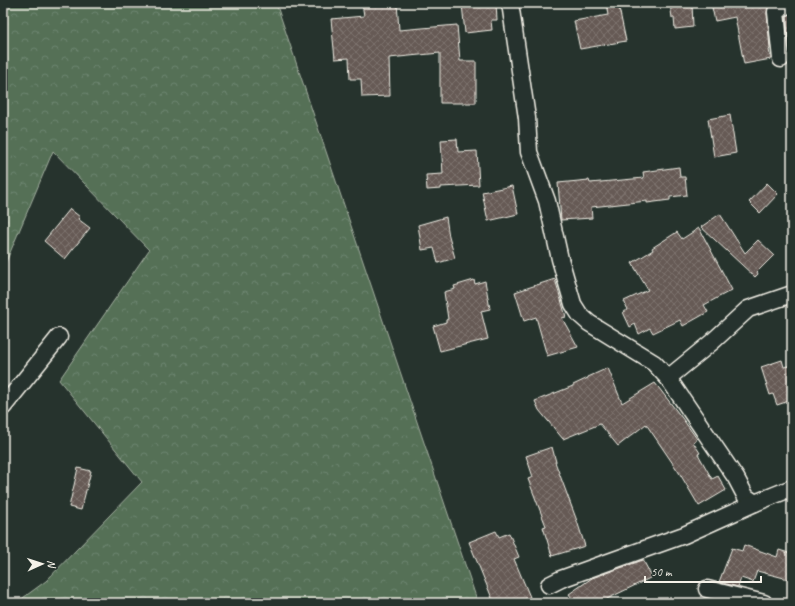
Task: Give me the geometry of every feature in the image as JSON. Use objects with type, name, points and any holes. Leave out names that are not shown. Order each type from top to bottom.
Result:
[{"type":"street","points":[[510,3],[527,118],[529,152],[547,201],[560,259],[573,304],[580,315],[589,323],[654,363],[668,378],[736,478],[746,498],[755,503]]},
{"type":"street","points":[[781,59],[776,12],[790,3]]},
{"type":"street","points":[[668,378],[712,342],[748,309],[792,294]]},
{"type":"street","points":[[3,407],[60,337]]},
{"type":"street","points":[[549,585],[561,579],[684,535],[792,488]]},
{"type":"street","points":[[707,589],[764,603]]},
{"type":"green space","points":[[3,3],[276,3],[478,603],[16,603],[46,581],[142,482],[59,380],[149,250],[53,151],[3,269]]},
{"type":"building","points":[[362,3],[397,3],[399,30],[457,25],[460,61],[476,61],[476,103],[440,103],[440,53],[389,58],[390,96],[362,97],[361,79],[350,79],[349,58],[335,59],[331,19],[364,16]]},
{"type":"building","points":[[496,3],[497,20],[491,20],[492,30],[465,33],[462,4]]},
{"type":"building","points":[[606,3],[618,3],[626,41],[580,49],[574,21],[608,15]]},
{"type":"building","points":[[670,3],[692,3],[693,27],[675,29]]},
{"type":"building","points":[[711,3],[772,3],[768,8],[767,13],[769,50],[771,59],[744,64],[735,17],[715,21]]},
{"type":"building","points":[[792,13],[792,47],[789,48],[786,17]]},
{"type":"building","points":[[730,115],[736,153],[714,157],[708,119]]},
{"type":"building","points":[[457,139],[458,152],[477,151],[479,185],[441,187],[441,189],[427,190],[426,175],[443,174],[441,140]]},
{"type":"building","points":[[679,167],[680,177],[685,177],[687,195],[670,197],[670,200],[647,203],[647,201],[591,207],[592,218],[561,220],[558,183],[589,180],[590,183],[644,178],[643,172]]},
{"type":"building","points":[[767,183],[778,194],[760,213],[749,202]]},
{"type":"building","points":[[512,186],[518,214],[488,221],[482,192]]},
{"type":"building","points":[[70,209],[80,217],[78,219],[90,228],[65,259],[44,241]]},
{"type":"building","points":[[720,214],[745,253],[758,240],[774,255],[757,272],[758,274],[755,277],[701,227]]},
{"type":"building","points":[[446,217],[449,237],[455,258],[438,263],[434,248],[422,250],[418,225]]},
{"type":"building","points":[[699,228],[732,290],[704,305],[708,312],[683,326],[680,320],[653,333],[650,328],[639,334],[635,324],[630,327],[623,312],[628,310],[624,301],[648,290],[632,263],[653,250],[652,248],[677,232],[682,239]]},
{"type":"building","points":[[555,279],[566,317],[562,318],[578,347],[547,356],[536,317],[524,321],[515,292]]},
{"type":"building","points":[[474,280],[475,284],[485,281],[490,309],[481,311],[488,339],[440,351],[433,326],[446,322],[448,319],[444,292],[455,289],[454,286]]},
{"type":"building","points":[[782,360],[784,367],[792,365],[792,400],[777,405],[773,394],[770,395],[761,367]]},
{"type":"building","points":[[608,368],[622,403],[655,383],[697,439],[693,442],[700,453],[698,454],[712,479],[718,476],[726,490],[699,506],[680,474],[646,424],[618,446],[600,424],[563,439],[539,410],[535,401],[573,386]]},
{"type":"building","points":[[552,447],[555,462],[585,546],[552,556],[543,527],[546,526],[528,479],[533,477],[526,456]]},
{"type":"building","points":[[78,468],[91,471],[81,510],[69,507]]},
{"type":"building","points":[[496,531],[499,537],[509,533],[519,557],[514,559],[530,597],[517,603],[494,603],[469,542]]},
{"type":"building","points":[[744,545],[777,557],[779,550],[792,554],[792,580],[757,571],[753,582],[741,578],[738,587],[719,582],[732,548],[742,551]]},
{"type":"building","points":[[643,560],[652,577],[607,599],[610,603],[575,603],[569,594],[592,578]]}]
